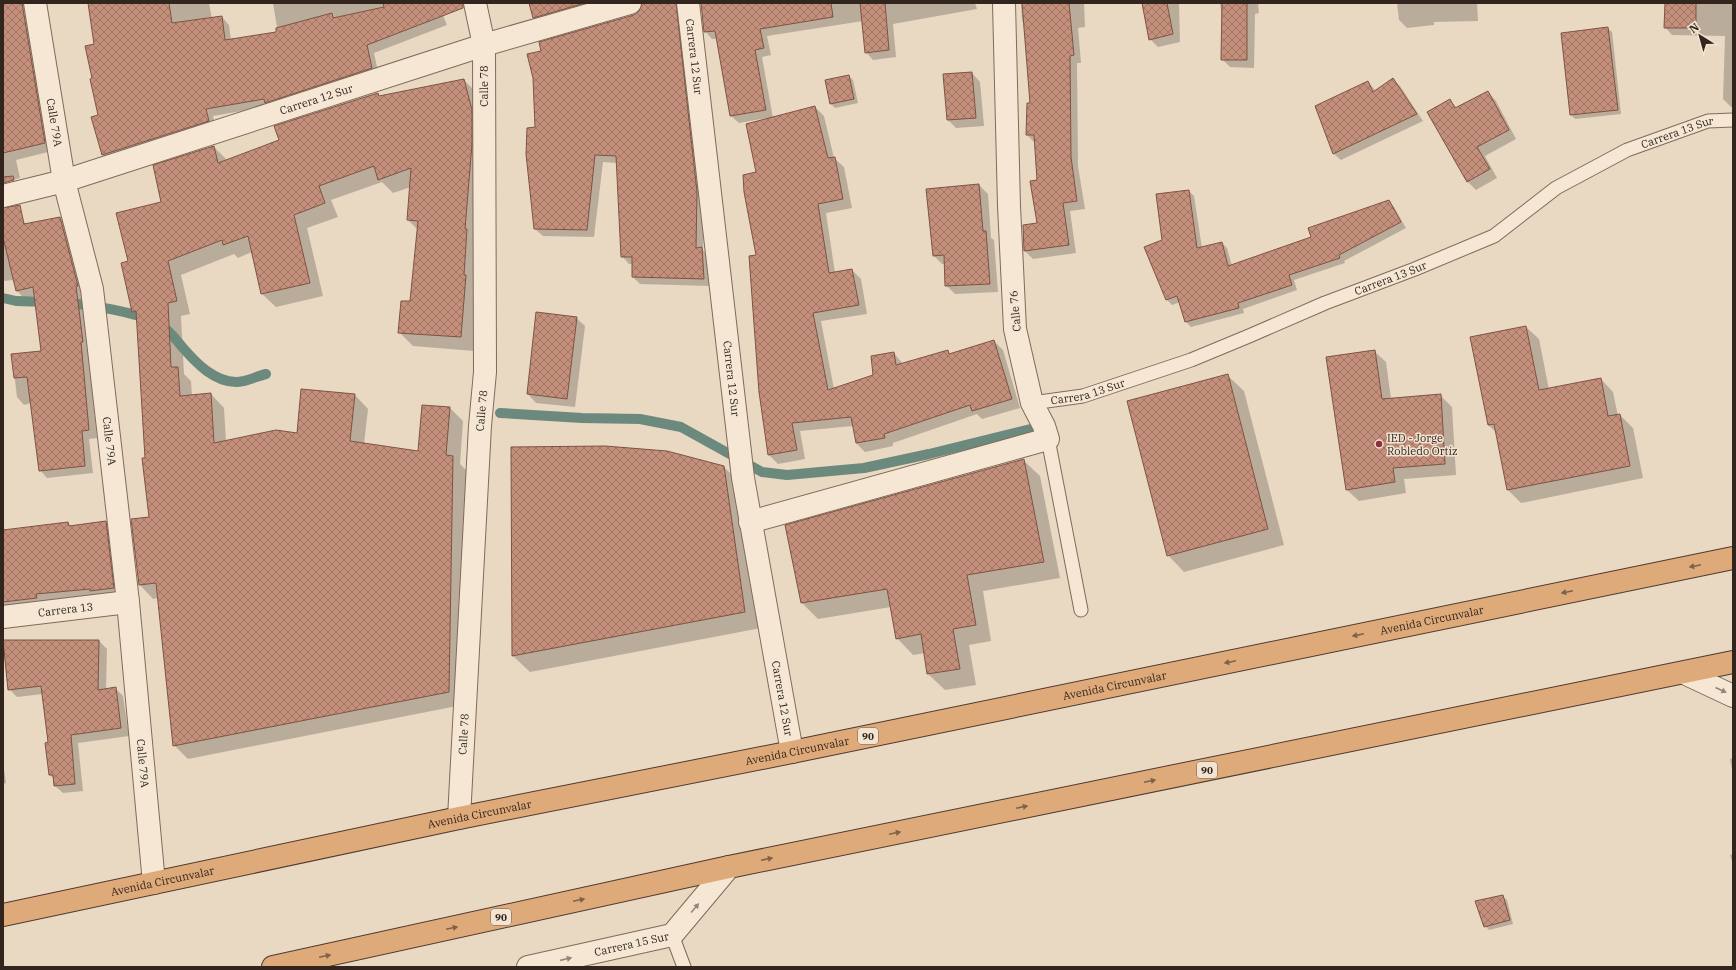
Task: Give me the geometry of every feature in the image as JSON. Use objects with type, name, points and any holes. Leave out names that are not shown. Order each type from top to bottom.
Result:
[{"type":"highway","name":"Avenida Circunvalar","points":[[3,915],[459,818],[792,752],[1733,558]]},
{"type":"highway","name":"90","points":[[273,967],[729,867],[1733,662]]},
{"type":"street","name":"Calle 79A","points":[[34,3],[64,181],[92,289],[128,602],[154,883]]},
{"type":"street","name":"Calle 78","points":[[459,818],[480,426],[485,372],[484,45],[475,3]]},
{"type":"street","name":"Carrera 12 Sur","points":[[3,196],[64,181],[484,45],[630,3]]},
{"type":"street","name":"Carrera 12 Sur","points":[[688,3],[741,449],[743,478],[792,752]]},
{"type":"street","name":"Calle 76","points":[[1004,3],[1009,206],[1015,329],[1032,403],[1044,426],[1048,439]]},
{"type":"street","points":[[750,522],[1048,439]]},
{"type":"street","name":"Carrera 13","points":[[3,617],[128,602]]},
{"type":"street","points":[[1684,673],[1733,696]]},
{"type":"street","name":"Carrera 15 Sur","points":[[528,967],[672,935],[729,867]]},
{"type":"lane","name":"Carrera 13 Sur","points":[[1032,403],[1083,396],[1198,357],[1326,302],[1415,269],[1494,236],[1556,188],[1627,150],[1708,121],[1733,120]]},
{"type":"lane","name":"Calle 76","points":[[1048,439],[1081,610]]},
{"type":"lane","points":[[672,935],[684,967]]},
{"type":"building","points":[[3,3],[22,3],[45,143],[3,153]]},
{"type":"building","points":[[88,3],[169,3],[172,23],[222,16],[225,40],[276,32],[276,28],[332,13],[333,18],[384,7],[383,3],[463,3],[463,8],[367,45],[372,68],[265,103],[264,99],[206,109],[209,121],[102,155],[91,117],[98,115],[85,46],[94,44]]},
{"type":"building","points":[[529,3],[585,3],[533,18]]},
{"type":"building","points":[[642,3],[676,3],[697,192],[696,248],[702,247],[704,279],[632,277],[632,257],[621,257],[616,156],[595,155],[587,230],[534,229],[526,154],[527,128],[535,127],[533,78],[527,54],[541,51],[539,42],[634,15],[639,11]]},
{"type":"building","points":[[701,3],[831,3],[833,17],[760,29],[764,48],[755,50],[766,110],[730,116],[715,31],[704,32]]},
{"type":"building","points":[[860,3],[885,3],[889,50],[865,53]]},
{"type":"building","points":[[1022,3],[1069,3],[1074,55],[1070,56],[1071,157],[1077,201],[1063,203],[1069,245],[1024,251],[1023,225],[1037,223],[1030,181],[1037,180],[1034,135],[1026,135],[1027,103],[1030,103]]},
{"type":"building","points":[[1142,3],[1167,3],[1173,34],[1149,40]]},
{"type":"building","points":[[1222,3],[1247,3],[1247,60],[1221,60]]},
{"type":"building","points":[[1665,3],[1696,3],[1696,28],[1664,28]]},
{"type":"building","points":[[1608,27],[1618,110],[1570,115],[1561,33]]},
{"type":"building","points":[[972,72],[976,118],[947,120],[943,74]]},
{"type":"building","points":[[849,75],[854,99],[830,104],[825,80]]},
{"type":"building","points":[[1393,78],[1417,114],[1333,154],[1315,106],[1368,81],[1373,92]]},
{"type":"building","points":[[464,79],[472,110],[472,144],[465,229],[467,229],[464,275],[466,275],[461,337],[398,333],[401,301],[410,301],[418,221],[407,220],[411,168],[378,180],[374,166],[319,186],[325,203],[294,215],[310,283],[261,294],[248,236],[223,245],[222,240],[168,261],[177,301],[168,303],[171,367],[178,367],[180,396],[211,393],[214,443],[276,430],[297,433],[301,389],[355,394],[350,441],[418,451],[422,405],[450,407],[446,455],[453,456],[449,692],[173,746],[156,583],[139,585],[131,519],[149,517],[142,458],[145,458],[136,311],[132,312],[121,263],[128,261],[116,213],[161,202],[153,165],[214,146],[218,163],[279,140],[274,126],[378,93],[379,96]]},
{"type":"building","points":[[1488,91],[1509,130],[1477,147],[1490,169],[1467,182],[1427,112],[1450,99],[1455,108]]},
{"type":"building","points":[[815,106],[828,158],[835,157],[843,199],[818,204],[829,273],[852,269],[859,305],[813,313],[828,390],[873,375],[871,356],[894,352],[896,365],[948,350],[949,354],[994,340],[1012,399],[972,411],[970,405],[884,434],[885,438],[856,443],[851,417],[792,423],[797,450],[768,455],[759,392],[749,256],[756,255],[744,192],[743,175],[756,172],[746,124]]},
{"type":"building","points":[[13,176],[14,180],[3,183],[3,177]]},
{"type":"building","points":[[979,184],[983,231],[986,231],[990,284],[945,286],[944,255],[933,256],[926,189]]},
{"type":"building","points":[[1189,190],[1197,248],[1222,242],[1228,266],[1311,237],[1308,228],[1389,200],[1401,222],[1339,255],[1340,258],[1289,275],[1292,285],[1238,303],[1239,308],[1185,322],[1177,296],[1166,300],[1144,247],[1162,240],[1156,194]]},
{"type":"building","points":[[20,205],[24,224],[60,217],[78,286],[76,286],[83,342],[81,342],[89,430],[82,431],[85,466],[39,471],[27,377],[14,378],[11,354],[41,351],[33,287],[16,291],[3,237],[3,208]]},
{"type":"building","points":[[536,312],[577,317],[567,399],[527,394]]},
{"type":"building","points":[[1526,326],[1539,390],[1601,378],[1608,416],[1620,414],[1630,466],[1507,490],[1494,424],[1488,425],[1470,337]]},
{"type":"building","points":[[1375,350],[1382,399],[1441,394],[1445,464],[1393,468],[1395,482],[1346,490],[1326,357]]},
{"type":"building","points":[[1228,374],[1268,529],[1167,556],[1127,401]]},
{"type":"building","points":[[605,446],[667,451],[724,466],[745,612],[512,656],[511,447]]},
{"type":"building","points":[[1024,459],[1044,562],[967,575],[976,625],[953,629],[960,669],[927,674],[921,634],[896,639],[887,589],[801,603],[785,525]]},
{"type":"building","points":[[106,521],[114,588],[36,594],[37,598],[3,602],[3,530],[68,522],[69,526]]},
{"type":"building","points":[[3,640],[99,640],[98,690],[116,687],[121,728],[71,735],[75,784],[54,786],[53,775],[49,775],[45,743],[48,742],[41,686],[8,690]]},
{"type":"building","points":[[1503,895],[1510,920],[1484,927],[1475,901]]},
{"type":"waterway","points":[[3,298],[16,301],[48,302]]},
{"type":"waterway","points":[[66,303],[88,305],[113,310],[149,319],[158,323],[169,332],[201,366],[214,376],[221,379],[240,382],[266,374]]},
{"type":"waterway","points":[[500,413],[582,418],[640,419],[681,427],[762,472],[787,475],[864,468],[929,454],[1043,426]]},
{"type":"place","name":"IED - Jorge Robledo Ortíz","points":[[1379,444]]}]
